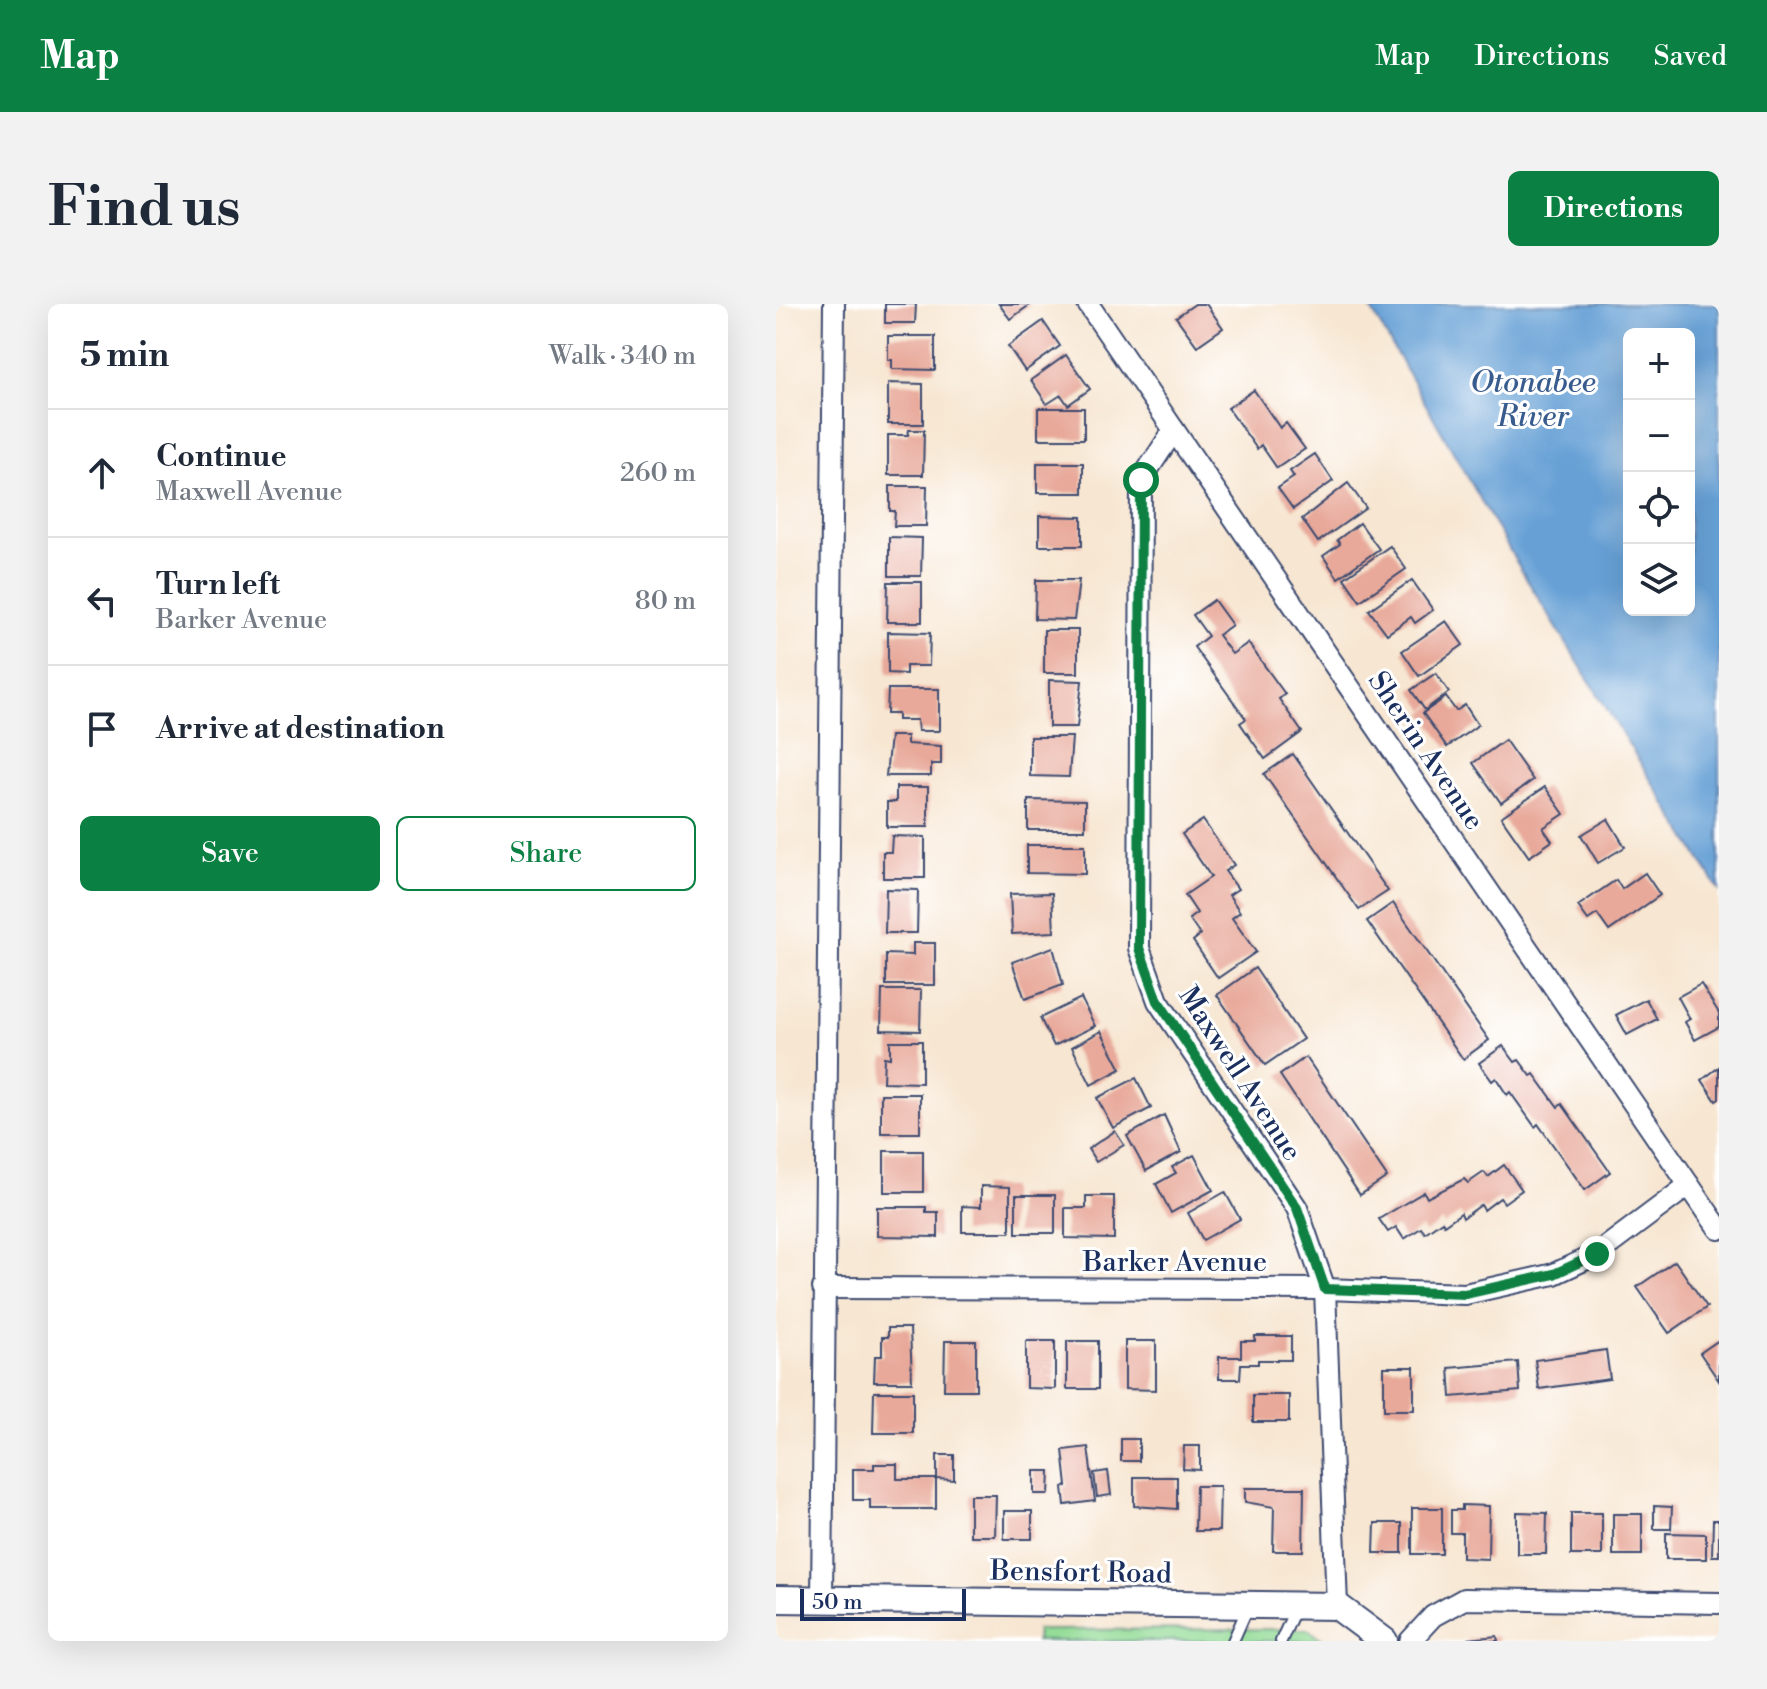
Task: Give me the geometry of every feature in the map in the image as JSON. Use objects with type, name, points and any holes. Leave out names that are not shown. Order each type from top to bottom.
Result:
[{"type":"street","points":[[822,1599],[834,304]]},
{"type":"street","name":"Sherin Avenue","points":[[1088,304],[1719,1229]]},
{"type":"street","name":"Maxwell Avenue","points":[[1174,430],[1141,480],[1139,948],[1158,1001],[1297,1208],[1325,1289],[1337,1606]]},
{"type":"street","name":"Barker Avenue","points":[[823,1288],[1325,1289],[1465,1294],[1554,1274],[1597,1254],[1689,1185]]},
{"type":"street","name":"Bensfort Road","points":[[776,1599],[1337,1606]]},
{"type":"street","points":[[1410,1641],[1433,1616],[1464,1599],[1719,1603]]},
{"type":"street","points":[[1337,1606],[1384,1641]]},
{"type":"lane","points":[[1233,1641],[1249,1606]]},
{"type":"lane","points":[[1281,1641],[1297,1606]]},
{"type":"green space","points":[[1307,1629],[1325,1641],[1036,1641],[1037,1630]]},
{"type":"water","name":"Otonabee River","points":[[1368,304],[1719,304],[1719,890],[1524,575]]},
{"type":"building","points":[[885,304],[916,304],[915,323],[885,323]]},
{"type":"building","points":[[999,304],[1031,304],[1010,319]]},
{"type":"building","points":[[1195,304],[1206,304],[1223,328],[1197,346],[1176,317]]},
{"type":"building","points":[[1043,321],[1060,346],[1025,371],[1008,346]]},
{"type":"building","points":[[888,336],[935,336],[935,370],[892,369],[892,360],[888,360]]},
{"type":"building","points":[[1066,355],[1090,389],[1068,405],[1061,395],[1047,404],[1031,380]]},
{"type":"building","points":[[888,383],[923,384],[923,424],[888,424]]},
{"type":"building","points":[[1254,390],[1280,428],[1286,423],[1305,449],[1277,468],[1261,445],[1257,449],[1228,408]]},
{"type":"building","points":[[1038,408],[1084,408],[1084,439],[1038,439]]},
{"type":"building","points":[[909,430],[924,430],[923,475],[888,475],[888,435],[908,435]]},
{"type":"building","points":[[1315,454],[1333,481],[1293,509],[1278,488],[1294,477],[1290,471]]},
{"type":"building","points":[[1037,463],[1083,463],[1083,493],[1037,493]]},
{"type":"building","points":[[1348,483],[1366,508],[1318,542],[1302,519]]},
{"type":"building","points":[[890,486],[927,486],[926,526],[894,526],[895,511],[890,511]]},
{"type":"building","points":[[1039,516],[1082,517],[1082,546],[1039,546]]},
{"type":"building","points":[[1360,523],[1379,549],[1338,578],[1323,556],[1340,544],[1337,540]]},
{"type":"building","points":[[889,537],[922,538],[921,576],[889,576]]},
{"type":"building","points":[[1390,546],[1406,569],[1360,601],[1344,578]]},
{"type":"building","points":[[1036,580],[1079,580],[1074,620],[1035,619]]},
{"type":"building","points":[[1412,580],[1433,610],[1415,623],[1411,617],[1387,634],[1369,610]]},
{"type":"building","points":[[888,582],[922,582],[922,622],[887,622]]},
{"type":"building","points":[[1214,600],[1232,625],[1218,635],[1232,654],[1248,643],[1285,694],[1279,699],[1302,732],[1265,759],[1240,723],[1246,719],[1194,647],[1208,636],[1193,615]]},
{"type":"building","points":[[1446,621],[1463,645],[1419,676],[1402,651]]},
{"type":"building","points":[[1044,630],[1078,630],[1078,673],[1044,673]]},
{"type":"building","points":[[888,632],[930,633],[929,666],[906,666],[906,674],[888,673]]},
{"type":"building","points":[[1436,673],[1449,692],[1425,710],[1411,690]]},
{"type":"building","points":[[1049,680],[1082,681],[1077,727],[1049,727]]},
{"type":"building","points":[[888,689],[939,689],[939,731],[918,731],[917,720],[898,720],[898,714],[887,714]]},
{"type":"building","points":[[1446,697],[1456,711],[1465,705],[1478,725],[1447,747],[1423,713]]},
{"type":"building","points":[[890,736],[907,736],[907,744],[941,746],[941,764],[931,764],[931,776],[886,776]]},
{"type":"building","points":[[1030,737],[1072,737],[1069,777],[1030,776]]},
{"type":"building","points":[[1505,740],[1533,780],[1501,803],[1473,763]]},
{"type":"building","points":[[1293,754],[1388,891],[1359,910],[1264,774]]},
{"type":"building","points":[[896,787],[928,787],[928,827],[887,827],[887,802],[896,802]]},
{"type":"building","points":[[1545,787],[1564,814],[1543,828],[1552,841],[1529,857],[1501,817]]},
{"type":"building","points":[[1028,800],[1085,801],[1085,830],[1028,830]]},
{"type":"building","points":[[1608,819],[1625,847],[1598,863],[1581,835]]},
{"type":"building","points":[[1203,820],[1234,865],[1225,871],[1238,889],[1229,895],[1240,912],[1232,918],[1256,952],[1218,978],[1193,941],[1200,935],[1189,919],[1197,913],[1185,895],[1211,877],[1182,834]]},
{"type":"building","points":[[892,836],[925,837],[925,878],[883,878],[883,852],[891,852]]},
{"type":"building","points":[[1027,845],[1085,845],[1085,874],[1027,873]]},
{"type":"building","points":[[1645,873],[1660,895],[1609,931],[1597,914],[1588,920],[1578,906],[1616,880],[1622,889]]},
{"type":"building","points":[[886,889],[918,890],[917,933],[885,933]]},
{"type":"building","points":[[1052,893],[1054,932],[1012,934],[1010,894]]},
{"type":"building","points":[[1393,903],[1489,1040],[1463,1059],[1367,921]]},
{"type":"building","points":[[913,943],[935,943],[935,985],[886,985],[886,954],[913,955]]},
{"type":"building","points":[[1053,947],[1063,985],[1025,999],[1012,962]]},
{"type":"building","points":[[1255,968],[1303,1039],[1265,1065],[1217,995]]},
{"type":"building","points":[[1701,984],[1719,1013],[1719,1027],[1695,1040],[1685,1022],[1690,1019],[1678,997]]},
{"type":"building","points":[[882,990],[921,990],[920,1031],[881,1030]]},
{"type":"building","points":[[1081,998],[1095,1026],[1054,1046],[1040,1018]]},
{"type":"building","points":[[1646,999],[1657,1019],[1627,1035],[1616,1015]]},
{"type":"building","points":[[1101,1031],[1121,1069],[1091,1085],[1072,1047]]},
{"type":"building","points":[[890,1041],[922,1041],[922,1083],[883,1082],[884,1057],[890,1058]]},
{"type":"building","points":[[1503,1046],[1515,1062],[1519,1060],[1531,1076],[1534,1074],[1558,1107],[1562,1104],[1610,1172],[1585,1190],[1538,1124],[1535,1127],[1510,1092],[1507,1095],[1496,1078],[1492,1081],[1479,1063]]},
{"type":"building","points":[[1306,1057],[1387,1177],[1360,1195],[1280,1075]]},
{"type":"building","points":[[1719,1067],[1719,1099],[1716,1101],[1702,1080]]},
{"type":"building","points":[[1136,1078],[1151,1108],[1113,1128],[1097,1098]]},
{"type":"building","points":[[881,1094],[920,1094],[920,1133],[881,1133]]},
{"type":"building","points":[[1164,1115],[1181,1152],[1146,1171],[1127,1136]]},
{"type":"building","points":[[1115,1131],[1124,1145],[1096,1162],[1088,1149]]},
{"type":"building","points":[[884,1151],[923,1151],[923,1192],[884,1192]]},
{"type":"building","points":[[1194,1155],[1213,1190],[1171,1213],[1156,1184],[1176,1173],[1172,1167]]},
{"type":"building","points":[[1504,1165],[1522,1190],[1504,1203],[1500,1198],[1484,1210],[1481,1205],[1463,1218],[1461,1213],[1444,1225],[1442,1221],[1425,1233],[1421,1228],[1404,1239],[1396,1227],[1388,1232],[1379,1219],[1424,1192],[1427,1198],[1464,1179],[1468,1183],[1484,1172],[1488,1177]]},
{"type":"building","points":[[981,1186],[1010,1187],[1010,1232],[962,1232],[962,1206],[981,1207]]},
{"type":"building","points":[[1225,1192],[1240,1219],[1203,1240],[1188,1213]]},
{"type":"building","points":[[1016,1195],[1055,1195],[1055,1233],[1016,1233]]},
{"type":"building","points":[[1086,1196],[1114,1196],[1114,1239],[1065,1238],[1065,1208],[1086,1208]]},
{"type":"building","points":[[877,1207],[926,1207],[926,1212],[938,1212],[938,1237],[877,1236]]},
{"type":"building","points":[[1675,1261],[1707,1307],[1669,1333],[1637,1287]]},
{"type":"building","points":[[888,1328],[910,1328],[912,1382],[874,1382],[875,1356],[882,1356],[882,1337],[888,1337]]},
{"type":"building","points":[[1255,1336],[1291,1336],[1291,1360],[1258,1360],[1258,1364],[1241,1364],[1240,1379],[1219,1379],[1219,1357],[1241,1357],[1241,1341],[1255,1341]]},
{"type":"building","points":[[1719,1340],[1719,1381],[1700,1353]]},
{"type":"building","points":[[945,1341],[976,1341],[976,1390],[944,1390]]},
{"type":"building","points":[[1026,1341],[1055,1341],[1055,1389],[1026,1388]]},
{"type":"building","points":[[1067,1341],[1098,1341],[1098,1389],[1067,1389]]},
{"type":"building","points":[[1125,1341],[1156,1341],[1156,1390],[1125,1389]]},
{"type":"building","points":[[1606,1350],[1610,1379],[1539,1389],[1535,1360]]},
{"type":"building","points":[[1518,1362],[1520,1391],[1451,1397],[1449,1368]]},
{"type":"building","points":[[1384,1367],[1414,1367],[1414,1410],[1384,1410]]},
{"type":"building","points":[[874,1392],[913,1392],[913,1433],[873,1433]]},
{"type":"building","points":[[1253,1395],[1289,1395],[1289,1422],[1253,1422]]},
{"type":"building","points":[[1121,1439],[1139,1439],[1139,1461],[1121,1461]]},
{"type":"building","points":[[1184,1446],[1200,1446],[1200,1470],[1183,1469]]},
{"type":"building","points":[[1088,1447],[1095,1501],[1065,1505],[1063,1487],[1067,1486],[1063,1450]]},
{"type":"building","points":[[937,1455],[954,1455],[954,1480],[937,1479]]},
{"type":"building","points":[[874,1464],[897,1464],[897,1479],[936,1479],[936,1509],[870,1509],[870,1500],[853,1500],[853,1469],[874,1469]]},
{"type":"building","points":[[1034,1471],[1050,1471],[1049,1494],[1034,1494]]},
{"type":"building","points":[[1108,1471],[1111,1495],[1097,1497],[1094,1473]]},
{"type":"building","points":[[1134,1477],[1177,1477],[1177,1509],[1134,1506]]},
{"type":"building","points":[[1196,1486],[1220,1486],[1219,1531],[1195,1531]]},
{"type":"building","points":[[1245,1488],[1304,1488],[1303,1551],[1273,1551],[1274,1507],[1245,1502]]},
{"type":"building","points":[[970,1495],[996,1495],[995,1536],[970,1536]]},
{"type":"building","points":[[1462,1505],[1489,1506],[1488,1559],[1462,1558],[1462,1533],[1451,1533],[1451,1510],[1462,1510]]},
{"type":"building","points":[[1654,1506],[1672,1507],[1671,1529],[1654,1529]]},
{"type":"building","points":[[1412,1508],[1442,1508],[1442,1554],[1412,1554]]},
{"type":"building","points":[[1004,1511],[1032,1511],[1032,1539],[1004,1539]]},
{"type":"building","points":[[1517,1512],[1547,1513],[1546,1554],[1517,1554]]},
{"type":"building","points":[[1571,1513],[1602,1513],[1602,1555],[1571,1555]]},
{"type":"building","points":[[1613,1514],[1642,1514],[1642,1555],[1613,1555]]},
{"type":"building","points":[[1713,1520],[1719,1520],[1719,1556],[1712,1556]]},
{"type":"building","points":[[1375,1523],[1402,1523],[1402,1553],[1374,1553]]},
{"type":"building","points":[[1666,1533],[1706,1534],[1706,1559],[1666,1559]]},
{"type":"building","points":[[1497,1636],[1498,1641],[1468,1641],[1468,1639]]},
{"type":"route","points":[[1141,480],[1139,948],[1158,1001],[1297,1208],[1325,1289],[1465,1294],[1554,1274],[1597,1254]]}]
